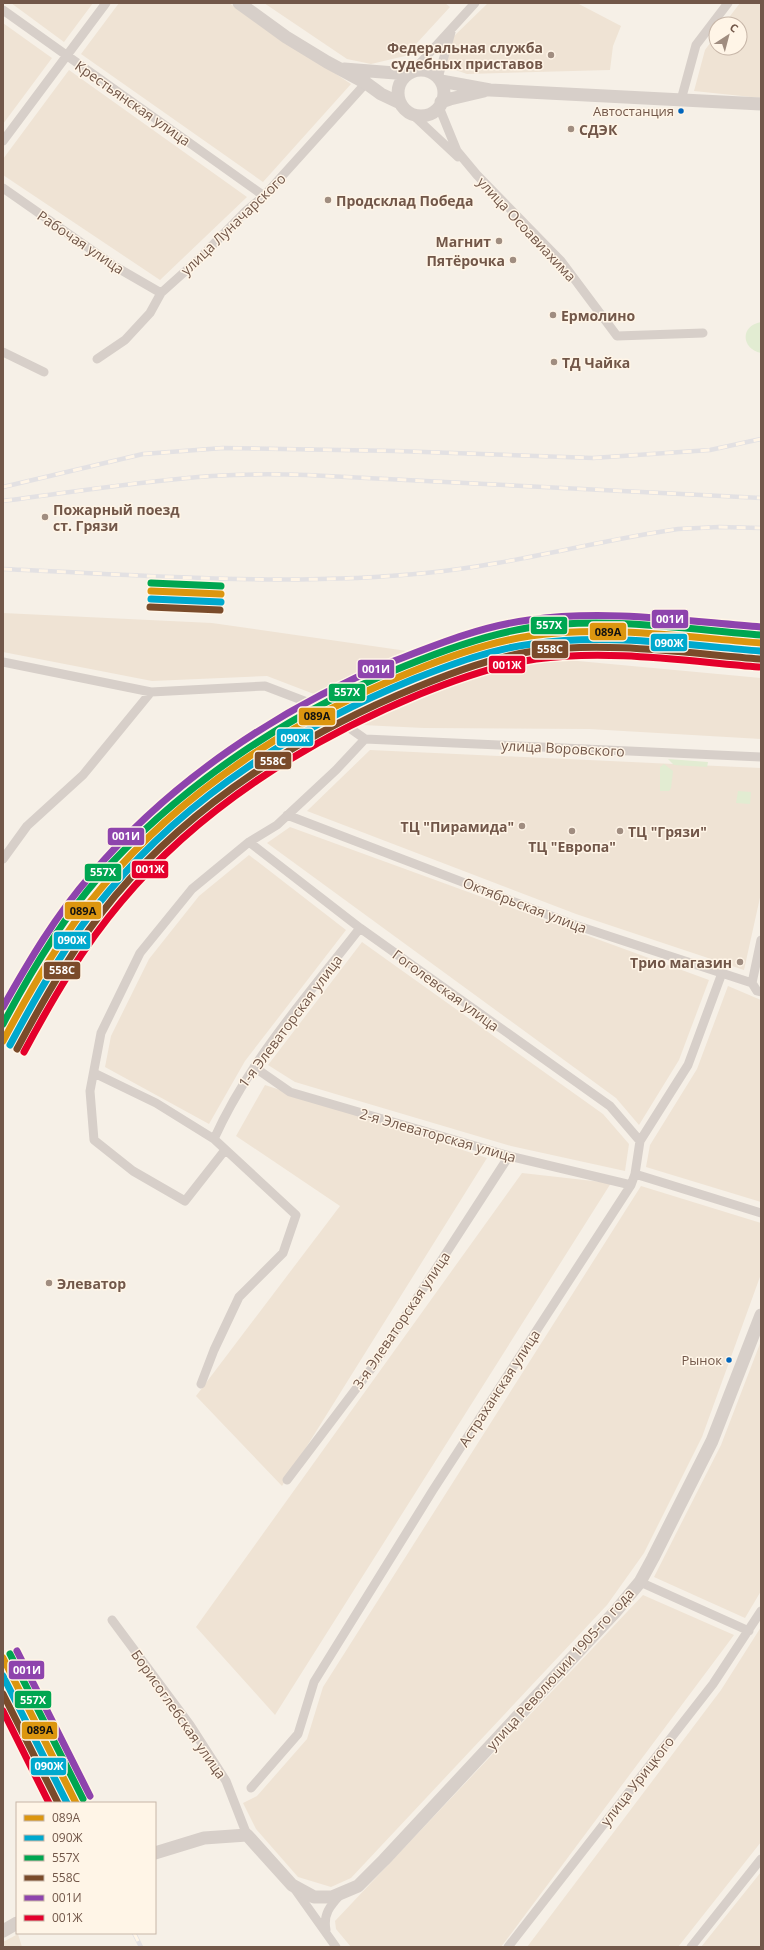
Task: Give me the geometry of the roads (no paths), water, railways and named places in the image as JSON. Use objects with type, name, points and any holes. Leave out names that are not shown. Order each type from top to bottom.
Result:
[{"type":"street","points":[[3,141],[106,3]]},
{"type":"street","points":[[240,3],[286,37],[366,83],[381,94],[400,103],[476,175]]},
{"type":"street","points":[[681,100],[696,45],[728,3]]},
{"type":"street","points":[[400,103],[399,87],[402,80],[452,29],[469,5]]},
{"type":"street","name":"Крестьянская улица","points":[[3,10],[264,196]]},
{"type":"street","points":[[440,105],[443,88],[439,79],[452,29]]},
{"type":"street","points":[[340,69],[410,73],[426,71],[439,79],[490,90],[761,104]]},
{"type":"street","name":"улица Луначарского","points":[[98,358],[125,340],[150,313],[161,293],[200,258],[246,211],[264,196],[366,83]]},
{"type":"street","points":[[412,114],[427,115],[450,99],[490,90]]},
{"type":"street","name":"улица Осоавиахима","points":[[440,105],[457,151],[476,175],[561,261],[617,336],[703,333]]},
{"type":"street","name":"Рабочая улица","points":[[3,188],[116,267],[161,293]]},
{"type":"street","points":[[3,352],[44,372]]},
{"type":"street","points":[[3,662],[151,692],[265,686],[320,707],[365,739],[336,770],[277,825],[249,842],[192,889],[140,953],[101,1033],[90,1091],[94,1140],[133,1171],[185,1201],[225,1150]]},
{"type":"street","points":[[3,859],[26,826],[83,775],[151,692]]},
{"type":"street","name":"улица Воровского","points":[[365,739],[761,757]]},
{"type":"street","name":"Октябрьская улица","points":[[287,815],[572,924],[752,983],[757,991],[761,992]]},
{"type":"street","name":"Гоголевская улица","points":[[249,842],[360,928],[610,1106],[640,1141]]},
{"type":"street","name":"1-я Элеваторская улица","points":[[214,1139],[226,1112],[254,1067],[360,928]]},
{"type":"street","points":[[752,983],[761,940]]},
{"type":"street","name":"Астраханская улица","points":[[251,1788],[298,1734],[314,1682],[433,1490],[631,1185],[635,1174],[640,1141],[688,1065],[722,973]]},
{"type":"street","name":"2-я Элеваторская улица","points":[[254,1067],[290,1092],[509,1156],[631,1185]]},
{"type":"street","points":[[94,1074],[156,1103],[214,1139],[296,1215],[283,1253],[239,1297],[214,1350],[202,1384]]},
{"type":"street","name":"3-я Элеваторская улица","points":[[287,1480],[371,1369],[509,1156]]},
{"type":"street","points":[[635,1174],[761,1212]]},
{"type":"street","name":"улица Революции 1905-го года","points":[[292,1885],[314,1897],[332,1897],[340,1895],[358,1886],[615,1612],[640,1582],[712,1441],[761,1315]]},
{"type":"street","points":[[640,1582],[749,1631]]},
{"type":"street","name":"улица Урицкого","points":[[508,1947],[713,1684],[761,1611]]},
{"type":"street","name":"Борисоглебская улица","points":[[112,1620],[190,1725],[226,1781],[247,1834],[292,1885],[336,1947]]},
{"type":"street","points":[[156,1853],[204,1838],[247,1834]]},
{"type":"street","points":[[691,1947],[761,1859]]},
{"type":"street","name":"улица Революции 1905-го года","points":[[327,1933],[324,1921],[328,1908],[340,1895]]},
{"type":"street","points":[[3,1931],[16,1924]]},
{"type":"railway","points":[[3,487],[143,454],[223,448],[397,451],[593,458],[710,450],[761,439]]},
{"type":"railway","points":[[3,501],[160,481],[212,476],[260,474],[307,475],[761,498]]},
{"type":"railway","points":[[3,569],[161,577],[268,579],[373,577],[458,569],[521,559],[678,529],[719,527],[761,528]]},
{"type":"railway","points":[[3,1677],[66,1802]]},
{"type":"railway","points":[[134,1934],[141,1947]]},
{"type":"place","name":"Федеральная служба судебных приставов","points":[[551,55]]},
{"type":"place","name":"Автостанция","points":[[681,111]]},
{"type":"place","name":"СДЭК","points":[[571,129]]},
{"type":"place","name":"Продсклад Победа","points":[[328,200]]},
{"type":"place","name":"Магнит","points":[[499,241]]},
{"type":"place","name":"Пятёрочка","points":[[513,260]]},
{"type":"place","name":"Ермолино","points":[[553,315]]},
{"type":"place","name":"ТД Чайка","points":[[554,362]]},
{"type":"place","name":"Пожарный поезд ст. Грязи","points":[[45,517]]},
{"type":"place","name":"ТЦ \"Пирамида\"","points":[[522,826]]},
{"type":"place","name":"ТЦ \"Европа\"","points":[[572,831]]},
{"type":"place","name":"ТЦ \"Грязи\"","points":[[620,831]]},
{"type":"place","name":"Трио магазин","points":[[740,962]]},
{"type":"place","name":"Элеватор","points":[[49,1283]]},
{"type":"place","name":"Рынок","points":[[729,1360]]}]
